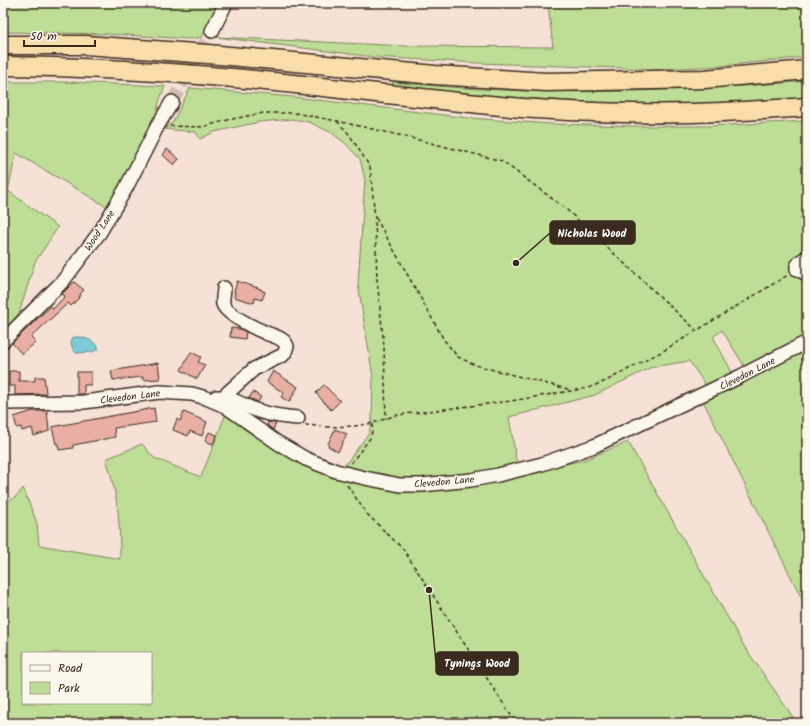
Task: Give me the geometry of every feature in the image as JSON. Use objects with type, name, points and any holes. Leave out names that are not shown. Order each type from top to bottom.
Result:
[{"type":"highway","points":[[3,45],[100,46],[208,54],[435,75],[546,82],[704,79],[807,70]]},
{"type":"highway","points":[[3,66],[167,72],[358,91],[430,100],[537,109],[656,113],[722,112],[807,107]]},
{"type":"street","points":[[212,30],[226,3]]},
{"type":"street","name":"Wood Lane","points":[[3,341],[63,281],[100,232],[126,188],[158,125],[172,102]]},
{"type":"street","points":[[802,272],[798,264],[807,257]]},
{"type":"street","points":[[222,397],[254,369],[283,355],[287,346],[283,340],[244,322],[228,311],[223,304],[224,288]]},
{"type":"street","name":"Clevedon Lane","points":[[3,403],[84,402],[159,392],[192,394],[225,406],[291,451],[306,459],[342,473],[386,483],[400,485],[422,485],[471,480],[542,464],[594,446],[741,376],[807,342]]},
{"type":"street","points":[[206,398],[222,397],[273,415],[298,418]]},
{"type":"path","points":[[158,125],[202,127],[263,113],[295,113],[403,136],[502,161],[566,209],[697,331]]},
{"type":"path","points":[[337,121],[349,134],[370,166],[376,218],[377,279],[384,347],[386,419]]},
{"type":"path","points":[[376,218],[444,340],[458,357],[474,365],[573,391]]},
{"type":"path","points":[[516,723],[403,549],[367,514],[342,478],[342,473],[371,437],[373,423],[396,416],[511,401],[588,388],[606,381],[802,272]]},
{"type":"green space","points":[[3,3],[220,3],[202,37],[191,39],[108,34],[3,32]]},
{"type":"green space","points":[[548,3],[807,3],[807,57],[720,66],[658,69],[589,67],[374,57],[216,37],[406,46],[553,47]]},
{"type":"green space","points":[[807,81],[807,98],[703,104],[651,104],[548,100],[392,86],[393,82],[496,90],[600,92],[652,91]]},
{"type":"green space","points":[[3,82],[65,82],[165,86],[156,116],[121,186],[107,207],[16,153],[8,191],[58,227],[35,262],[19,313],[3,332]]},
{"type":"green space","points":[[190,88],[293,97],[469,118],[551,124],[708,126],[807,121],[807,255],[795,262],[807,278],[807,336],[746,369],[722,330],[713,337],[733,374],[707,387],[689,361],[652,367],[595,395],[509,417],[517,465],[462,477],[433,480],[406,480],[342,469],[369,433],[372,420],[373,377],[358,284],[365,180],[360,159],[345,143],[332,133],[309,122],[292,119],[259,122],[214,132],[200,139],[196,132],[164,129],[173,122]]},
{"type":"green space","points":[[807,348],[807,609],[703,401]]},
{"type":"green space","points":[[227,411],[342,478],[419,493],[486,482],[584,460],[628,442],[744,646],[797,723],[9,723],[3,720],[3,500],[12,499],[23,488],[37,523],[39,545],[120,559],[118,508],[106,459],[142,444],[154,458],[201,477]]},
{"type":"water","points":[[72,338],[85,338],[91,341],[98,346],[98,349],[92,352],[76,353],[72,348],[71,342]]},
{"type":"building","points":[[167,149],[179,159],[174,165],[163,155]]},
{"type":"building","points":[[237,281],[261,289],[265,292],[262,300],[255,298],[254,303],[234,297]]},
{"type":"building","points":[[74,282],[84,290],[80,294],[79,298],[71,306],[68,303],[31,337],[36,342],[22,354],[12,343],[51,306],[53,309],[65,296],[62,294]]},
{"type":"building","points":[[231,328],[240,329],[246,332],[245,339],[230,337]]},
{"type":"building","points":[[191,352],[201,357],[198,362],[205,365],[197,379],[181,370]]},
{"type":"building","points":[[158,363],[160,379],[143,380],[143,377],[113,380],[111,371]]},
{"type":"building","points":[[9,371],[19,371],[19,381],[35,381],[35,377],[44,377],[46,393],[15,395],[15,386],[9,386]]},
{"type":"building","points":[[273,371],[298,387],[289,402],[281,397],[284,393],[267,382]]},
{"type":"building","points":[[77,372],[91,372],[91,385],[84,385],[84,394],[77,394]]},
{"type":"building","points":[[324,385],[340,401],[331,410],[316,393]]},
{"type":"building","points":[[253,392],[261,397],[258,402],[249,398]]},
{"type":"building","points":[[154,408],[156,422],[114,428],[115,437],[73,445],[73,448],[59,450],[58,444],[56,444],[52,427]]},
{"type":"building","points":[[33,411],[47,411],[49,431],[34,436],[32,428],[22,431],[21,427],[17,428],[14,417]]},
{"type":"building","points":[[184,412],[207,422],[202,436],[190,431],[188,436],[173,430],[177,419],[180,421]]},
{"type":"building","points":[[268,422],[276,423],[273,430],[267,425]]},
{"type":"building","points":[[335,429],[347,434],[338,452],[328,446]]},
{"type":"building","points":[[209,432],[217,435],[213,444],[205,441]]},
{"type":"tunnel","points":[[172,102],[212,31]]},
{"type":"place","name":"Nicholas Wood","points":[[516,263]]},
{"type":"place","name":"Tynings Wood","points":[[429,590]]}]
